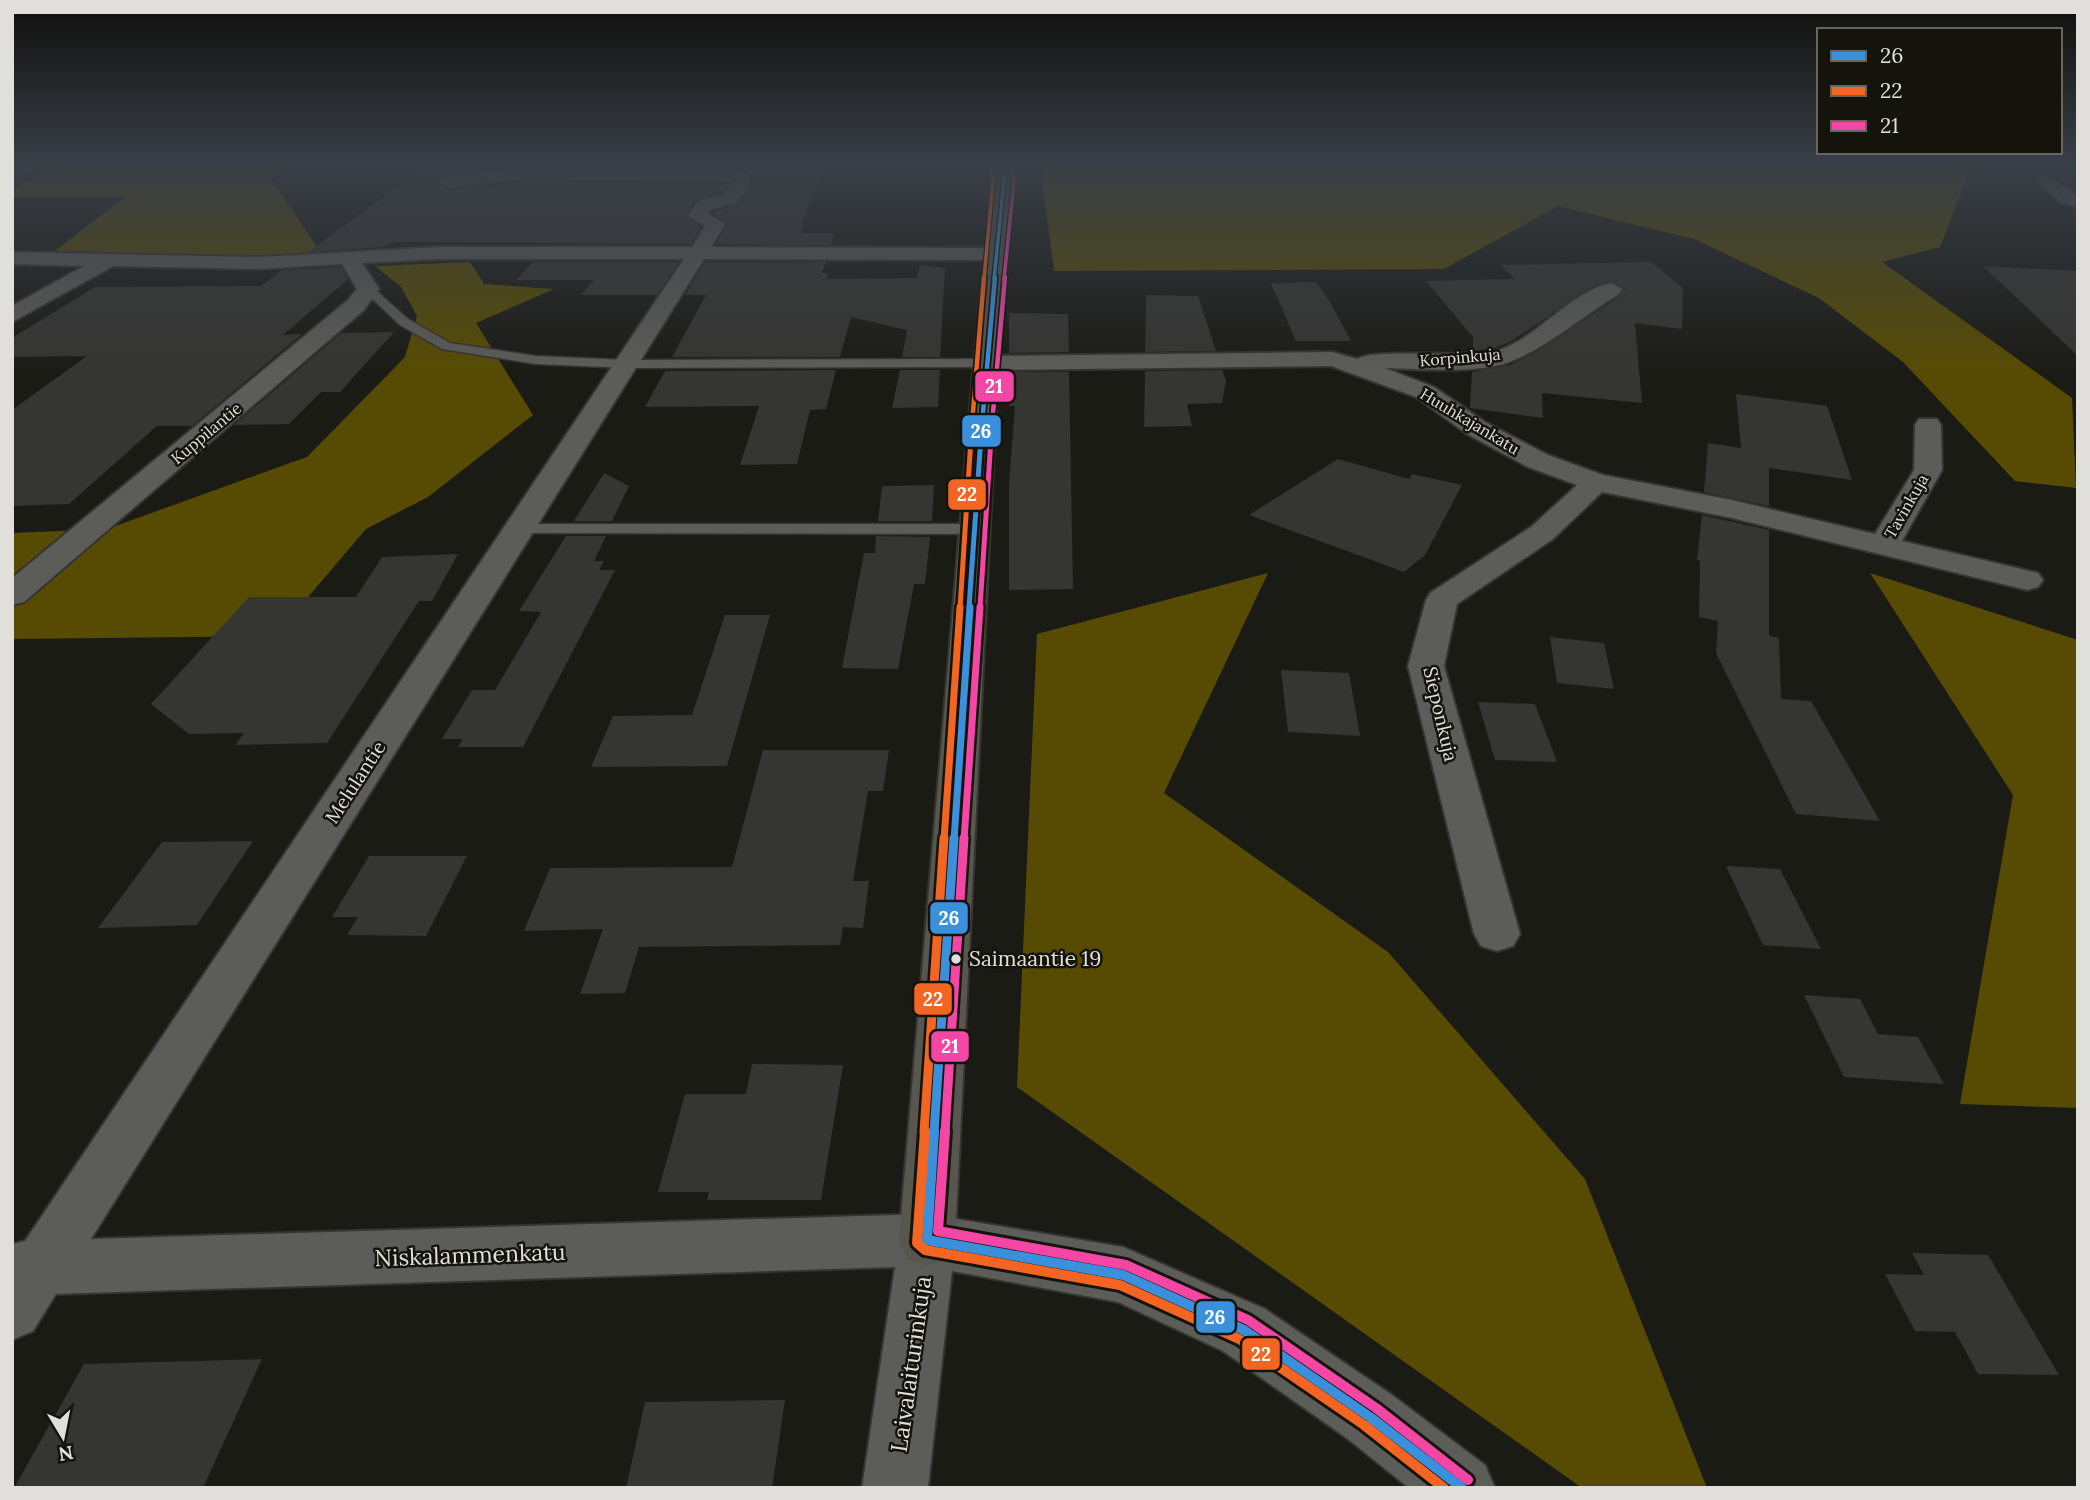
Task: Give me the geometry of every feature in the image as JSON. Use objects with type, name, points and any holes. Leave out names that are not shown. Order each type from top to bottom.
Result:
[{"type":"street","name":"Melulantie","points":[[22,1283],[519,529],[711,232]]},
{"type":"street","points":[[927,1240],[986,363],[998,232]]},
{"type":"street","points":[[12,258],[259,263],[438,253],[995,254]]},
{"type":"street","points":[[349,259],[368,289]]},
{"type":"street","points":[[12,315],[107,261]]},
{"type":"street","name":"Kuppilantie","points":[[12,595],[310,345],[356,305],[368,289]]},
{"type":"street","name":"Korpinkuja","points":[[1332,359],[1433,362],[1499,358],[1534,342],[1566,317],[1611,289]]},
{"type":"street","name":"Huuhkajankatu","points":[[986,363],[1332,359],[1367,369],[1424,392],[1476,428],[1538,461],[1596,482],[1732,509],[2027,580]]},
{"type":"street","name":"Tavinkuja","points":[[1884,545],[1928,470],[1928,425]]},
{"type":"street","name":"Sieponkuja","points":[[1497,934],[1426,666],[1442,600],[1542,533],[1596,482]]},
{"type":"street","name":"Niskalammenkatu","points":[[22,1283],[927,1240],[1123,1275],[1220,1319],[1244,1331],[1370,1417],[1462,1488]]},
{"type":"street","name":"Laivalaiturinkuja","points":[[895,1488],[927,1240]]},
{"type":"lane","points":[[368,289],[404,322],[447,346],[536,360],[626,364],[986,363]]},
{"type":"lane","points":[[519,529],[975,529]]},
{"type":"shaded area","points":[[79,232],[307,232],[323,256],[177,258],[52,253]]},
{"type":"shaded area","points":[[1049,232],[1511,232],[1444,269],[1054,271]]},
{"type":"shaded area","points":[[1665,232],[1946,232],[1940,247],[1882,262],[2072,398],[2076,488],[2015,481],[1903,362],[1819,298],[1694,239]]},
{"type":"shaded area","points":[[470,262],[484,284],[554,289],[476,323],[533,415],[428,497],[366,529],[275,636],[12,639],[12,533],[107,529],[307,457],[405,357],[417,316],[401,287],[375,266]]},
{"type":"shaded area","points":[[1268,573],[1164,793],[1388,952],[1585,1179],[1707,1488],[1582,1488],[1017,1087],[1037,634]]},
{"type":"shaded area","points":[[1870,573],[2078,640],[2078,1108],[1960,1104],[2013,795]]},
{"type":"building","points":[[335,232],[698,232],[691,244],[392,242],[385,247],[308,252]]},
{"type":"building","points":[[723,232],[834,233],[831,245],[716,244]]},
{"type":"building","points":[[533,262],[679,262],[657,295],[581,295],[594,280],[516,280]]},
{"type":"building","points":[[705,262],[826,262],[822,273],[828,273],[826,279],[917,278],[920,265],[945,268],[940,357],[902,357],[907,330],[851,317],[840,357],[672,357],[706,295],[685,295]]},
{"type":"building","points":[[1651,262],[1683,288],[1682,329],[1635,323],[1642,403],[1542,393],[1543,418],[1470,408],[1472,372],[1510,365],[1539,350],[1620,296],[1625,288],[1610,281],[1594,286],[1510,342],[1495,348],[1473,351],[1473,337],[1426,281],[1515,279],[1500,265]]},
{"type":"building","points":[[1983,266],[2078,271],[2078,356]]},
{"type":"building","points":[[341,267],[348,279],[283,335],[302,334],[192,426],[157,426],[69,504],[12,506],[12,410],[87,356],[12,357],[12,338],[95,287],[261,286],[282,270]]},
{"type":"building","points":[[1316,282],[1351,341],[1296,341],[1271,283]]},
{"type":"building","points":[[1146,295],[1198,296],[1216,351],[1145,352]]},
{"type":"building","points":[[1009,313],[1068,314],[1069,352],[1009,353]]},
{"type":"building","points":[[394,332],[340,392],[321,392],[289,424],[234,425],[341,333]]},
{"type":"building","points":[[836,370],[826,409],[810,410],[797,464],[740,465],[759,406],[645,407],[665,371]]},
{"type":"building","points":[[900,370],[940,370],[938,407],[892,408]]},
{"type":"building","points":[[1222,370],[1226,381],[1222,403],[1187,404],[1192,426],[1144,427],[1145,371]]},
{"type":"building","points":[[1009,372],[1069,372],[1073,589],[1009,590],[1009,484],[1015,406],[1009,406]]},
{"type":"building","points":[[1736,394],[1827,406],[1852,480],[1769,468],[1769,506],[1704,492],[1708,443],[1741,448]]},
{"type":"building","points":[[1338,459],[1409,479],[1412,474],[1462,485],[1425,555],[1404,572],[1249,515]]},
{"type":"building","points":[[604,473],[629,486],[612,521],[574,521]]},
{"type":"building","points":[[934,485],[932,521],[878,521],[882,486]]},
{"type":"building","points":[[1702,515],[1769,530],[1769,636],[1779,638],[1781,699],[1811,701],[1880,821],[1796,814],[1716,653],[1718,621],[1699,617],[1700,561],[1697,560]]},
{"type":"building","points":[[566,536],[606,536],[594,561],[604,561],[599,570],[615,570],[523,747],[458,747],[463,739],[442,739],[472,690],[495,690],[541,612],[519,611]]},
{"type":"building","points":[[876,536],[930,537],[925,584],[914,584],[898,669],[842,668],[864,553],[875,553]]},
{"type":"building","points":[[458,554],[432,601],[419,601],[327,743],[235,745],[244,733],[189,734],[151,704],[249,597],[356,597],[382,557]]},
{"type":"building","points":[[725,615],[770,615],[727,766],[591,767],[613,716],[692,715]]},
{"type":"building","points":[[1550,637],[1604,643],[1614,689],[1557,683]]},
{"type":"building","points":[[1281,670],[1349,673],[1360,736],[1288,732]]},
{"type":"building","points":[[1478,702],[1535,704],[1557,762],[1495,760]]},
{"type":"building","points":[[763,750],[889,750],[883,791],[868,791],[853,881],[869,881],[863,928],[843,927],[840,945],[639,947],[625,993],[580,994],[603,929],[524,931],[550,868],[732,867]]},
{"type":"building","points":[[253,841],[197,925],[98,928],[162,842]]},
{"type":"building","points":[[369,856],[467,856],[426,936],[347,935],[358,917],[332,917]]},
{"type":"building","points":[[1726,866],[1780,869],[1821,949],[1763,945]]},
{"type":"building","points":[[1804,995],[1860,999],[1878,1034],[1918,1037],[1944,1084],[1844,1077]]},
{"type":"building","points":[[752,1064],[843,1065],[821,1200],[707,1200],[709,1192],[658,1192],[685,1094],[746,1094]]},
{"type":"building","points":[[1912,1253],[1988,1255],[2059,1375],[1978,1374],[1955,1332],[1915,1331],[1885,1274],[1924,1275]]},
{"type":"building","points":[[262,1359],[203,1488],[14,1488],[84,1364]]},
{"type":"building","points":[[785,1400],[772,1488],[626,1488],[645,1402]]},
{"type":"transit line","name":"22","points":[[988,232],[976,362],[917,1243],[925,1250],[1120,1285],[1239,1339],[1364,1425],[1444,1488]]},
{"type":"transit line","name":"26","points":[[927,1240],[986,363],[999,232]]},
{"type":"transit line","name":"21","points":[[1009,232],[996,364],[938,1231],[1126,1265],[1248,1320],[1376,1408],[1468,1480]]},
{"type":"transit line","name":"26","points":[[927,1240],[1123,1275],[1244,1330],[1370,1417],[1462,1488]]},
{"type":"place","name":"Saimaantie 19","points":[[956,959]]}]
